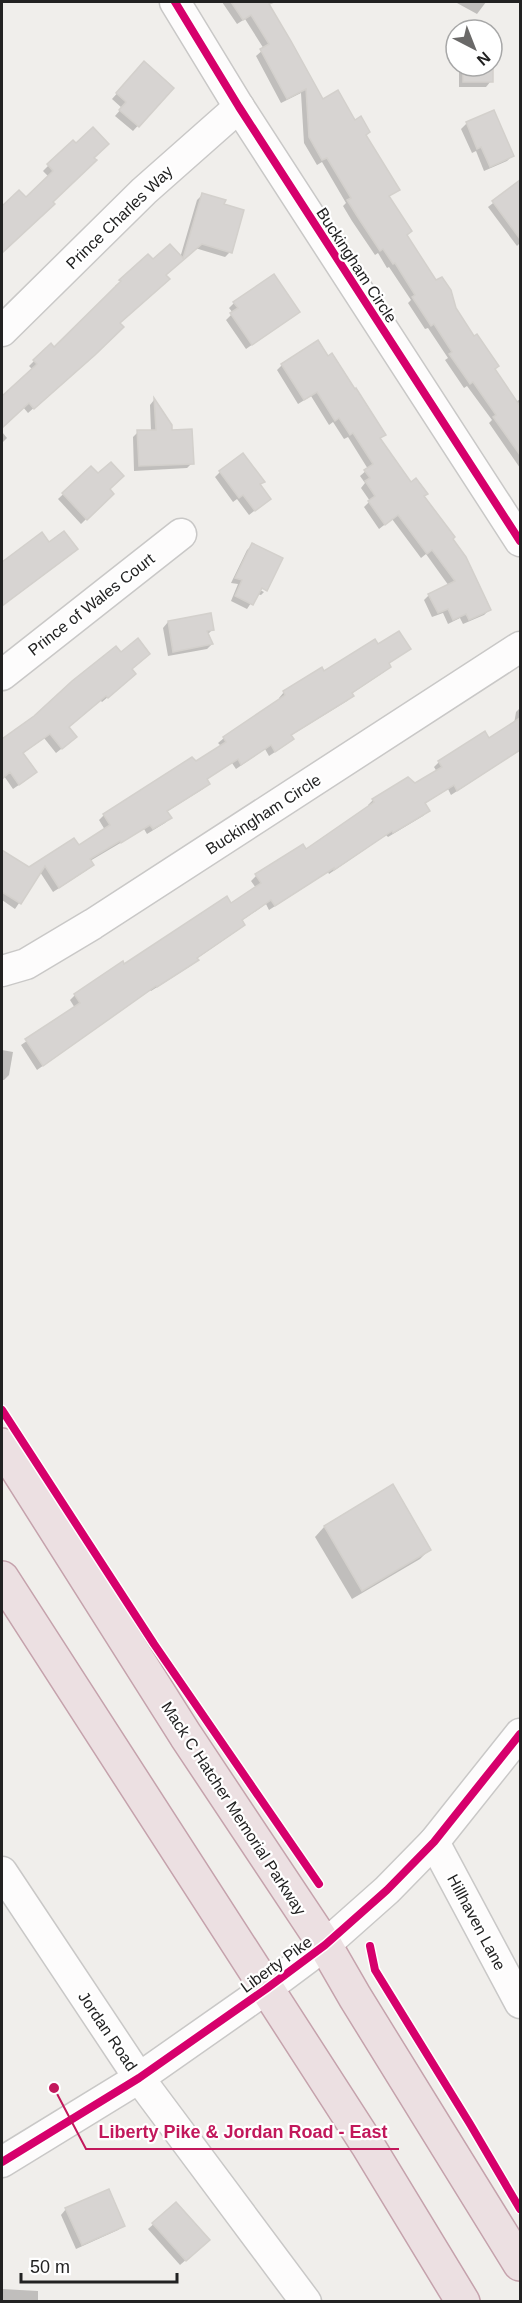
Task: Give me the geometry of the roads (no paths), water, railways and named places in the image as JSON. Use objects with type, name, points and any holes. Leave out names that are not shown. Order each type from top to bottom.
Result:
[{"type":"highway","name":"Mack C Hatcher Memorial Parkway","points":[[2,1445],[186,1736],[325,1945],[520,2264]]},
{"type":"highway","points":[[2,1578],[366,2145],[463,2301]]},
{"type":"street","name":"Buckingham Circle","points":[[175,2],[239,107],[520,541]]},
{"type":"street","name":"Prince Charles Way","points":[[2,331],[144,191],[239,107]]},
{"type":"street","name":"Prince of Wales Court","points":[[2,675],[182,534]]},
{"type":"street","name":"Buckingham Circle","points":[[2,971],[26,964],[93,924],[520,647]]},
{"type":"street","name":"Liberty Pike","points":[[2,2163],[139,2078],[325,1945],[387,1890],[434,1842],[520,1734]]},
{"type":"street","name":"Hillhaven Lane","points":[[434,1842],[520,2003]]},
{"type":"street","name":"Jordan Road","points":[[2,1872],[139,2078],[306,2301]]},
{"type":"place","name":"Liberty Pike & Jordan Road - East","points":[[54,2088]]}]
